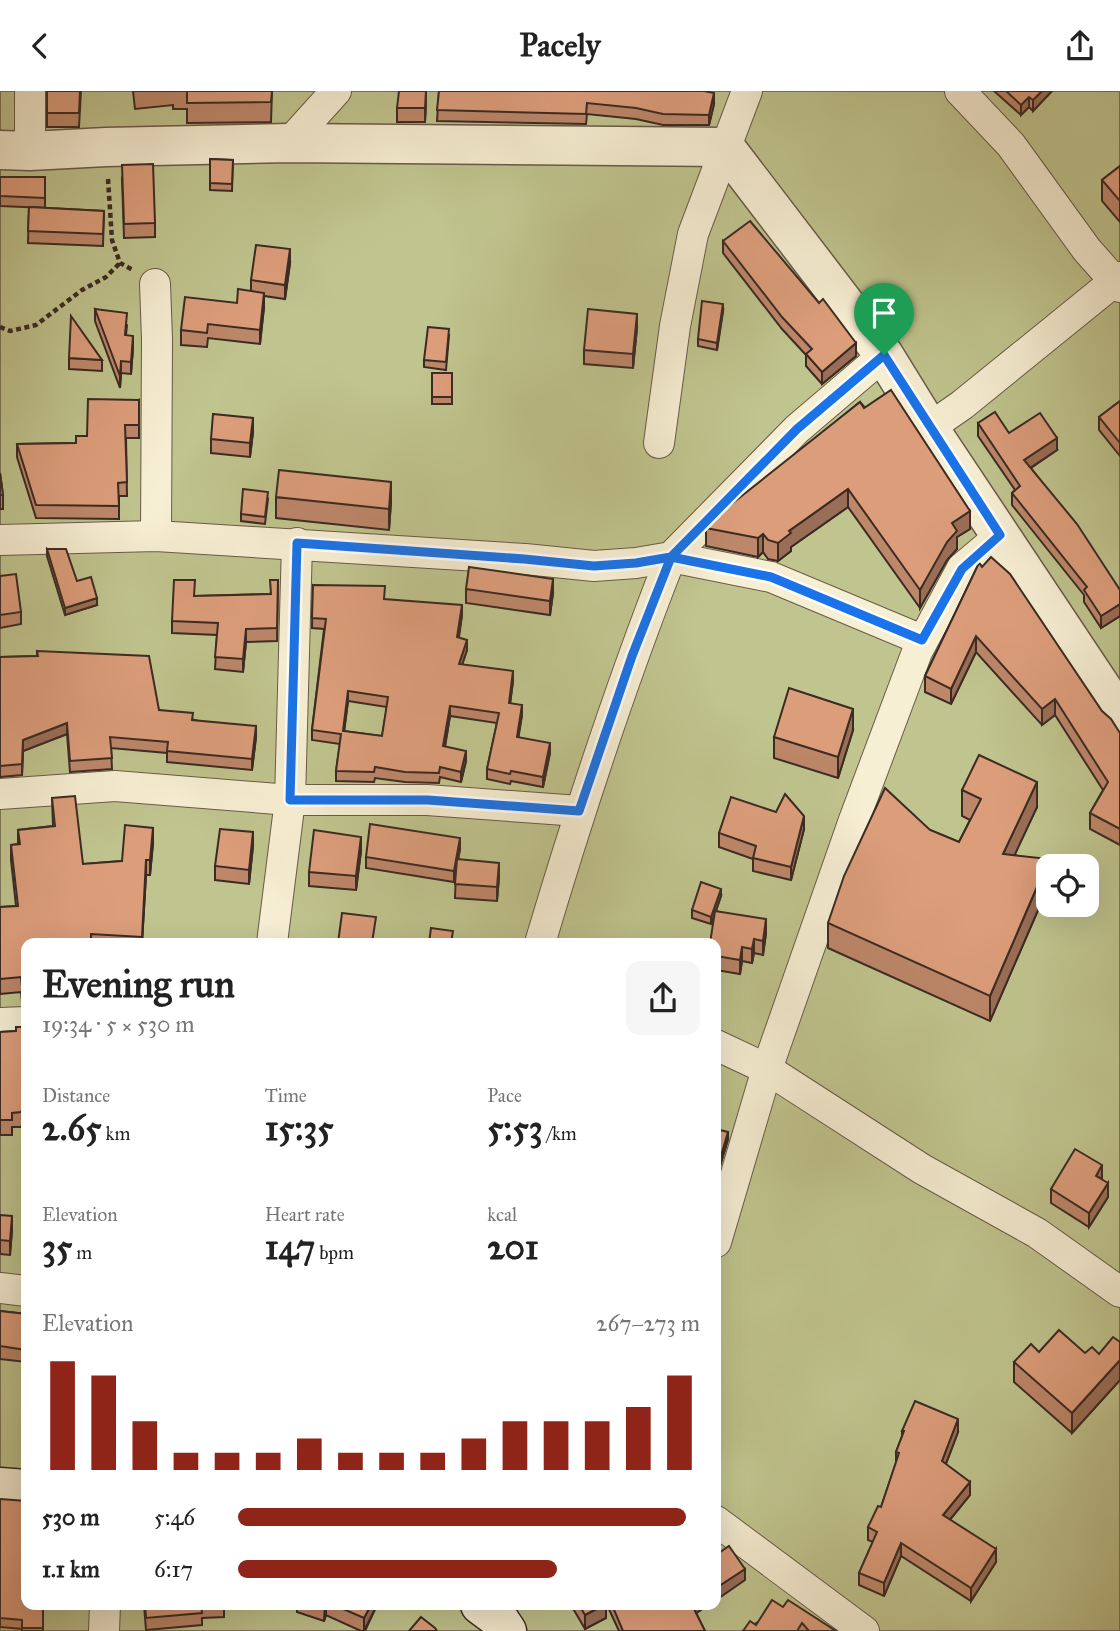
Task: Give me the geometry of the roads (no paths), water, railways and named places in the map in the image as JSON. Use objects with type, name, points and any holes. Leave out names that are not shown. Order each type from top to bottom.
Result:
[{"type":"street","points":[[30,91],[15,151],[289,143],[725,147]]},
{"type":"street","points":[[659,443],[675,326],[693,234],[747,91]]},
{"type":"street","points":[[929,428],[1119,281],[1087,250],[1011,145],[960,91]]},
{"type":"street","points":[[289,143],[326,95]]},
{"type":"street","points":[[725,147],[884,355],[929,428],[1120,715]]},
{"type":"street","points":[[155,283],[156,535]]},
{"type":"street","points":[[541,938],[579,811],[632,656],[671,557],[797,429],[884,355]]},
{"type":"street","points":[[0,540],[156,535],[511,558],[594,566],[671,557],[771,577],[922,640]]},
{"type":"street","points":[[721,1225],[767,1069],[853,820],[922,640],[962,569],[1000,535]]},
{"type":"street","points":[[273,938],[290,800],[297,543]]},
{"type":"street","points":[[0,794],[115,786],[290,800],[428,800],[579,811]]},
{"type":"street","points":[[0,1023],[21,1022]]},
{"type":"street","points":[[721,1047],[767,1069],[922,1169],[1037,1233],[1120,1292]]},
{"type":"street","points":[[0,1288],[21,1290]]},
{"type":"street","points":[[0,1487],[21,1489]]},
{"type":"street","points":[[721,1525],[864,1631]]},
{"type":"street","points":[[104,1631],[105,1610]]},
{"type":"street","points":[[487,1610],[499,1619],[507,1631]]}]
